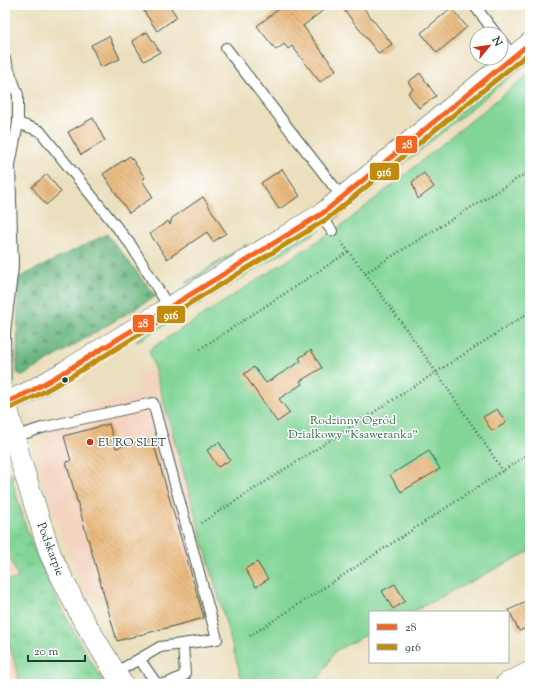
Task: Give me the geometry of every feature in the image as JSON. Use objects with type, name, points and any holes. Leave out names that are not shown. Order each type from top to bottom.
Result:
[{"type":"street","points":[[509,48],[530,43]]},
{"type":"street","points":[[5,402],[32,390],[170,309],[326,223],[342,197],[487,66]]},
{"type":"street","name":"Podskarpie","points":[[5,402],[14,437],[51,556],[81,616],[119,678]]},
{"type":"street","points":[[506,684],[530,672]]},
{"type":"lane","points":[[474,5],[490,26]]},
{"type":"lane","points":[[226,48],[342,197]]},
{"type":"lane","points":[[5,59],[18,95],[18,123],[10,165],[13,267],[6,332],[5,402]]},
{"type":"lane","points":[[18,123],[40,131],[131,245],[170,309]]},
{"type":"lane","points":[[14,437],[45,427],[153,403],[217,639],[160,647],[140,660],[119,678]]},
{"type":"lane","points":[[140,660],[156,683],[166,684],[185,675],[183,644]]},
{"type":"path","points":[[365,273],[530,171]]},
{"type":"path","points":[[326,223],[365,273],[436,372],[503,471]]},
{"type":"path","points":[[200,349],[348,252]]},
{"type":"path","points":[[201,523],[530,312]]},
{"type":"path","points":[[250,636],[530,453]]},
{"type":"shaded area","points":[[155,371],[210,568],[106,600],[86,592],[41,478],[43,421],[138,394],[138,374]]},
{"type":"shaded area","points":[[5,545],[18,578],[5,582]]},
{"type":"shaded area","points":[[5,627],[20,684],[5,684]]},
{"type":"green space","points":[[530,55],[530,61],[333,221],[330,218]]},
{"type":"green space","name":"Rodzinny Ogród Działkowy \"Ksaweranka\"","points":[[530,73],[530,551],[414,611],[369,611],[369,634],[335,651],[316,684],[243,684],[149,350],[344,224]]},
{"type":"green space","points":[[317,226],[320,230],[137,342],[136,340]]},
{"type":"green space","points":[[107,234],[156,296],[23,376],[17,373],[18,278]]},
{"type":"green space","points":[[246,244],[247,247],[186,284],[185,283]]},
{"type":"green space","points":[[5,473],[15,476],[12,478],[19,506],[38,559],[62,610],[105,684],[20,684],[5,627],[5,582],[18,578],[5,544]]},
{"type":"building","points":[[140,5],[169,5],[177,17],[157,31]]},
{"type":"building","points":[[284,5],[330,5],[303,26],[336,70],[320,82],[292,46],[288,49],[284,44],[276,50],[257,26]]},
{"type":"building","points":[[340,5],[361,5],[392,44],[379,54]]},
{"type":"building","points":[[451,8],[467,27],[437,53],[421,33]]},
{"type":"building","points":[[147,32],[160,52],[144,61],[132,41]]},
{"type":"building","points":[[109,36],[120,59],[101,67],[91,45]]},
{"type":"building","points":[[420,73],[436,96],[419,108],[408,93],[413,89],[408,82]]},
{"type":"building","points":[[93,118],[105,141],[81,155],[68,132]]},
{"type":"building","points":[[130,156],[145,178],[142,180],[153,197],[129,213],[103,174]]},
{"type":"building","points":[[282,169],[300,196],[279,209],[261,183]]},
{"type":"building","points":[[424,173],[434,187],[418,199],[412,182]]},
{"type":"building","points":[[47,174],[61,192],[46,205],[32,187]]},
{"type":"building","points":[[203,197],[226,233],[213,242],[207,232],[167,259],[150,234],[168,221],[170,225],[172,218]]},
{"type":"building","points":[[311,350],[322,368],[300,381],[302,384],[279,399],[290,413],[277,422],[244,374],[254,367],[266,383],[301,361],[299,358]]},
{"type":"building","points":[[497,409],[506,423],[492,431],[483,417]]},
{"type":"building","points":[[109,424],[116,448],[152,438],[204,618],[117,641],[66,462],[71,461],[64,436]]},
{"type":"building","points":[[219,442],[230,460],[218,467],[207,450]]},
{"type":"building","points":[[429,451],[440,469],[401,492],[390,475]]},
{"type":"building","points":[[257,562],[268,579],[256,587],[245,569]]},
{"type":"building","points":[[395,584],[405,601],[393,609],[382,591]]},
{"type":"building","points":[[530,600],[530,626],[519,631],[509,610]]},
{"type":"transit line","name":"28","points":[[5,403],[33,390],[66,371],[323,213],[530,43]]},
{"type":"transit line","name":"916","points":[[8,409],[36,396],[70,377],[327,219],[530,52]]},
{"type":"place","name":"EURO SLET","points":[[90,442]]}]
